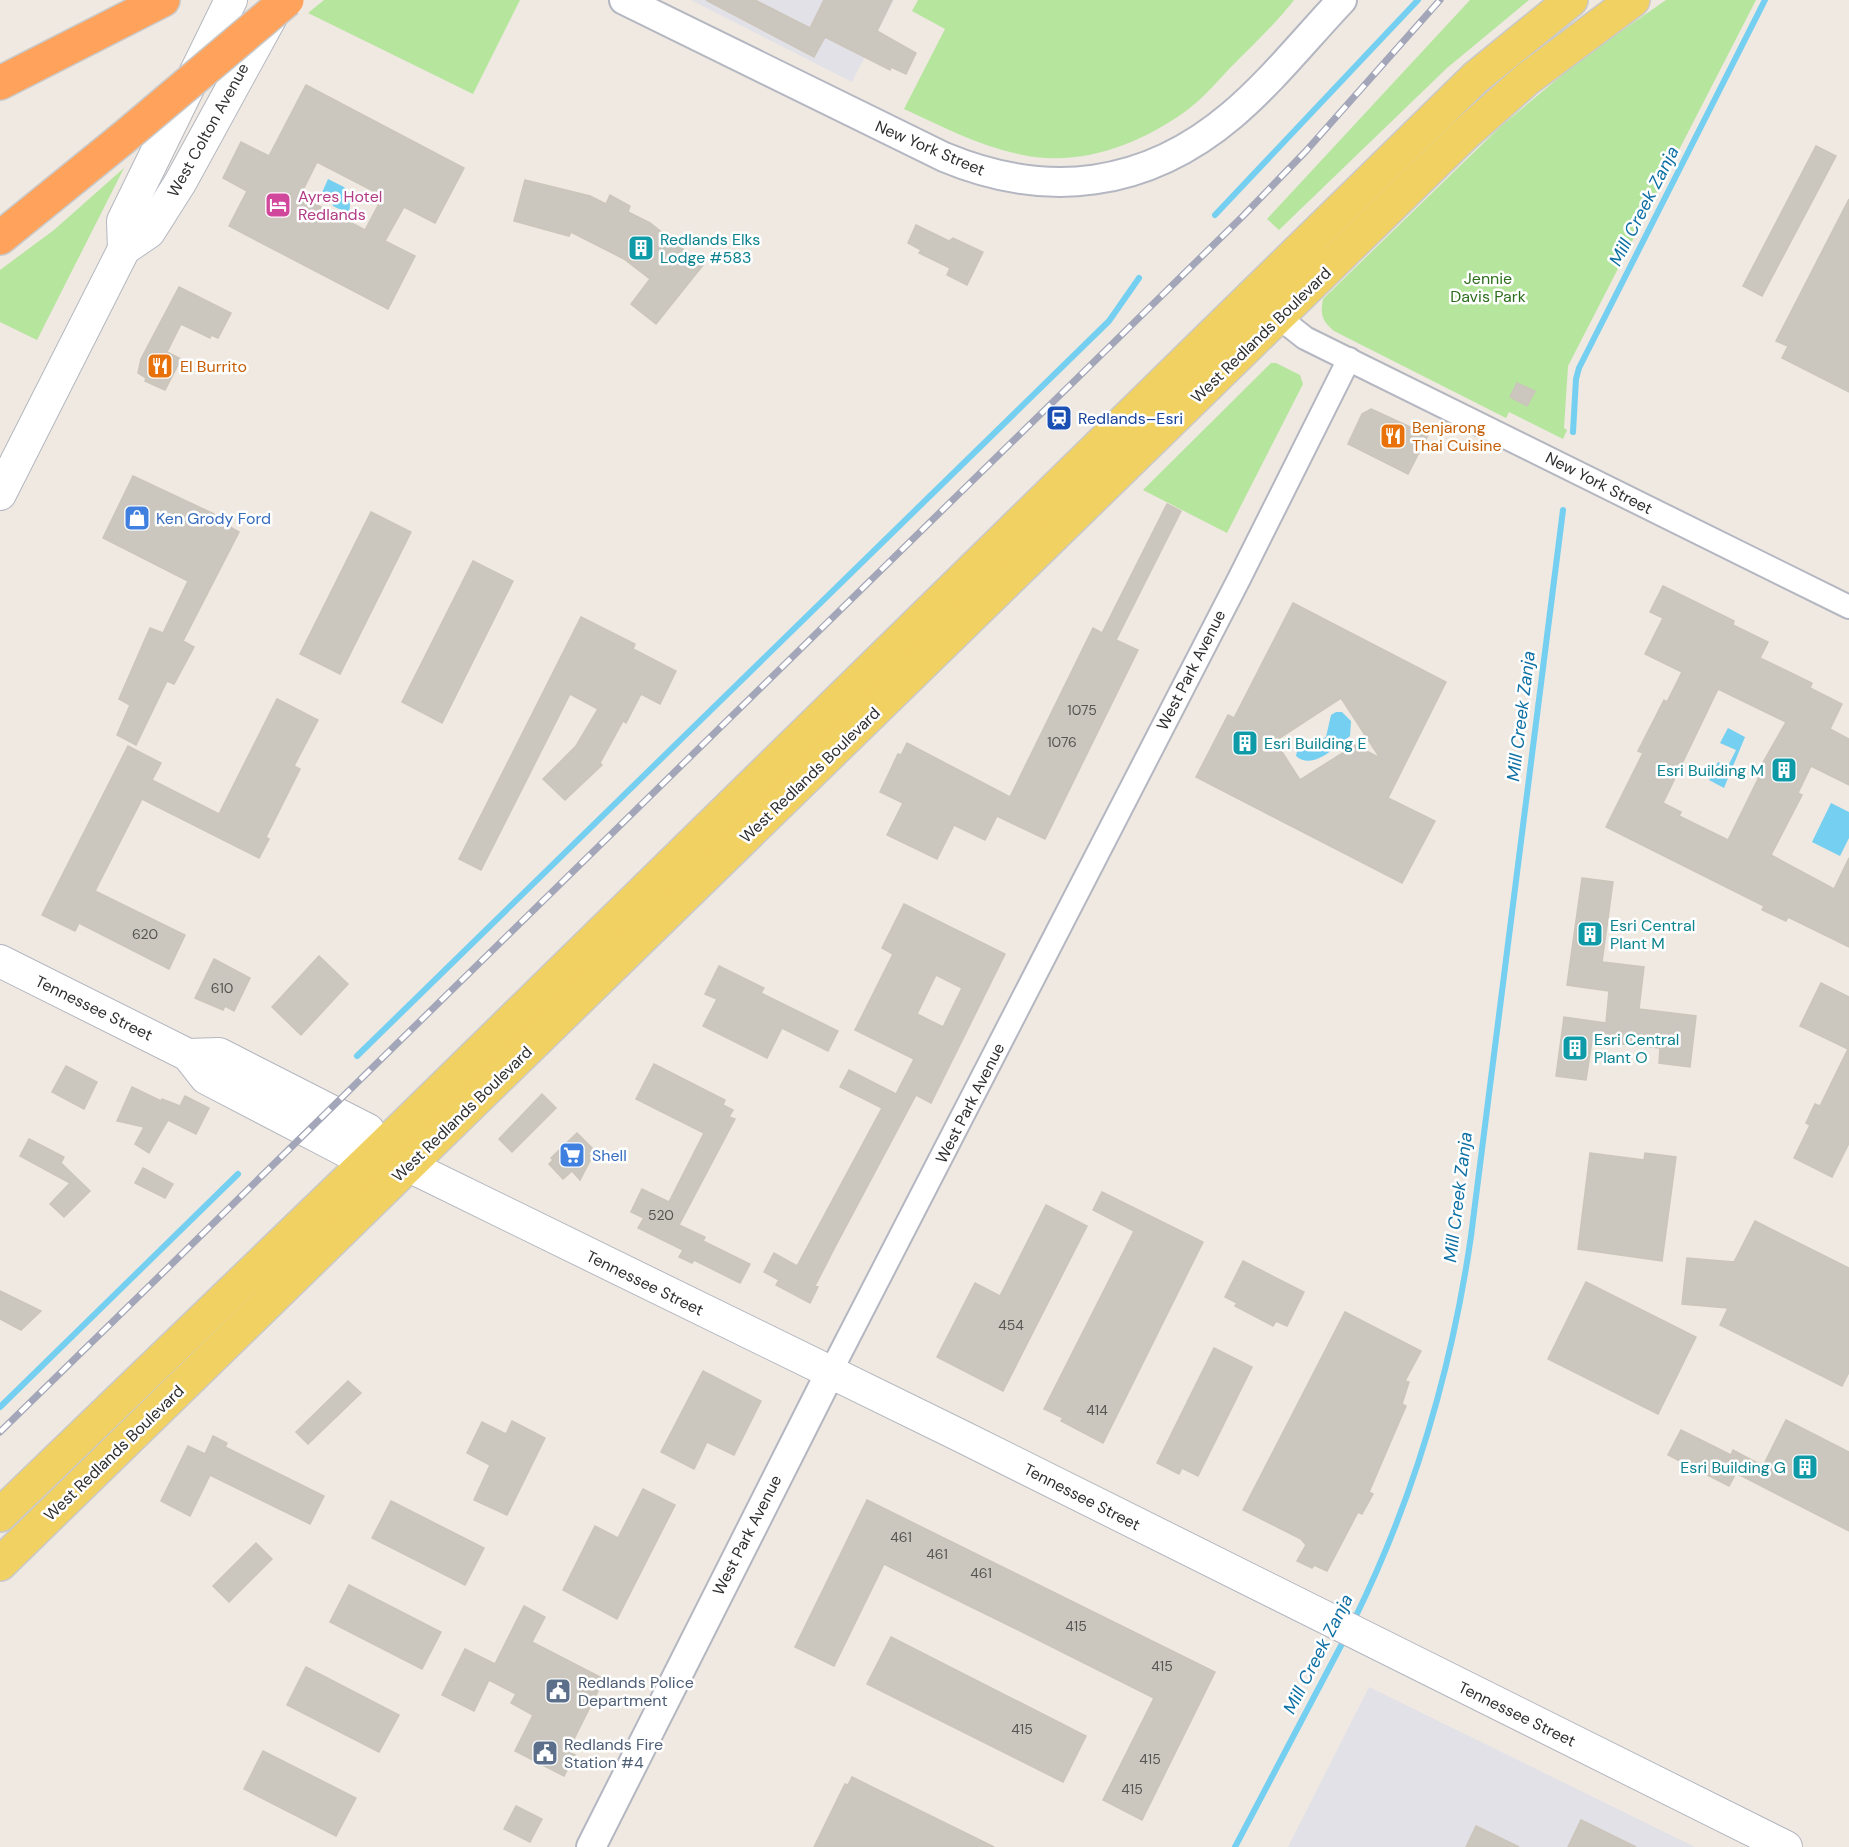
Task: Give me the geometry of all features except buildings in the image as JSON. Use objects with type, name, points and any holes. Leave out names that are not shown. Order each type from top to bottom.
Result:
[{"type":"highway","points":[[0,83],[163,0]]},
{"type":"highway","points":[[0,238],[287,0]]},
{"type":"main road","name":"West Colton Avenue","points":[[0,494],[124,249],[123,221],[231,0]]},
{"type":"main road","name":"West Colton Avenue","points":[[124,249],[149,232],[180,183],[280,0]]},
{"type":"main road","name":"West Redlands Boulevard","points":[[0,1515],[1475,78],[1571,0]]},
{"type":"main road","name":"West Redlands Boulevard","points":[[0,1564],[1474,126],[1527,79],[1633,0]]},
{"type":"main road","name":"Tennessee Street","points":[[0,961],[188,1055],[219,1054],[330,1109],[368,1130],[376,1151],[830,1373],[1786,1847]]},
{"type":"street","name":"New York Street","points":[[624,0],[822,99],[961,164],[978,171],[1018,180],[1058,184],[1096,180],[1137,171],[1187,148],[1234,114],[1342,0]]},
{"type":"street","name":"New York Street","points":[[1252,295],[1305,338],[1849,607]]},
{"type":"street","name":"West Park Avenue","points":[[591,1847],[830,1373],[1349,359]]},
{"type":"shaded area","points":[[691,0],[894,0],[852,82]]},
{"type":"shaded area","points":[[1369,1687],[1695,1847],[1288,1847]]},
{"type":"green space","points":[[324,0],[520,0],[473,94],[308,13]]},
{"type":"green space","points":[[918,0],[1294,0],[1273,25],[1193,106],[1168,123],[1130,143],[1109,150],[1066,158],[1045,158],[992,147],[904,109],[945,29],[912,11]]},
{"type":"green space","points":[[1470,0],[1529,0],[1447,68],[1279,230],[1267,219]]},
{"type":"green space","name":"Jennie Davis Park","points":[[1666,0],[1756,0],[1568,366],[1564,428],[1567,430],[1563,439],[1509,412],[1506,418],[1330,327],[1323,317],[1323,299],[1501,126],[1585,56]]},
{"type":"green space","points":[[124,168],[37,340],[0,322],[0,270],[54,230]]},
{"type":"green space","points":[[1271,363],[1276,363],[1300,375],[1303,384],[1227,533],[1143,490]]},
{"type":"water","points":[[328,179],[344,187],[351,195],[349,214],[333,206],[332,200],[321,195]]},
{"type":"water","points":[[1342,712],[1351,721],[1350,736],[1317,759],[1303,760],[1296,756],[1298,746],[1303,741],[1314,744],[1326,737],[1331,715]]},
{"type":"water","points":[[1728,728],[1745,737],[1724,788],[1709,780],[1718,762],[1728,766],[1736,750],[1720,743]]},
{"type":"water","points":[[1831,803],[1849,812],[1849,838],[1840,856],[1812,842]]},
{"type":"waterway","points":[[1215,215],[1418,0]]},
{"type":"waterway","name":"Mill Creek Zanja","points":[[1573,432],[1576,379],[1579,368],[1765,0]]},
{"type":"waterway","points":[[357,1056],[1109,321],[1139,278]]},
{"type":"waterway","name":"Mill Creek Zanja","points":[[1354,1620],[1394,1528],[1428,1432],[1453,1335],[1463,1285],[1563,510]]},
{"type":"waterway","points":[[0,1407],[238,1174]]},
{"type":"waterway","name":"Mill Creek Zanja","points":[[1235,1847],[1345,1638]]},
{"type":"railway","points":[[0,1432],[1243,216],[1306,151],[1440,0]]},
{"type":"place","name":"Ayres Hotel Redlands","points":[[278,205]]},
{"type":"place","name":"Redlands Elks Lodge #583","points":[[641,248]]},
{"type":"place","name":"El Burrito","points":[[160,366]]},
{"type":"place","name":"Redlands–Esri","points":[[1059,418]]},
{"type":"place","name":"Benjarong Thai Cuisine","points":[[1393,436]]},
{"type":"place","name":"Ken Grody Ford","points":[[137,518]]},
{"type":"place","name":"Esri Building E","points":[[1245,743]]},
{"type":"place","name":"Esri Building M","points":[[1784,770]]},
{"type":"place","name":"Esri Central Plant M","points":[[1590,934]]},
{"type":"place","name":"Esri Central Plant O","points":[[1575,1048]]},
{"type":"place","name":"Shell","points":[[572,1155]]},
{"type":"place","name":"Esri Building G","points":[[1805,1467]]},
{"type":"place","name":"Redlands Police Department","points":[[558,1691]]},
{"type":"place","name":"Redlands Fire Station #4","points":[[545,1753]]}]
